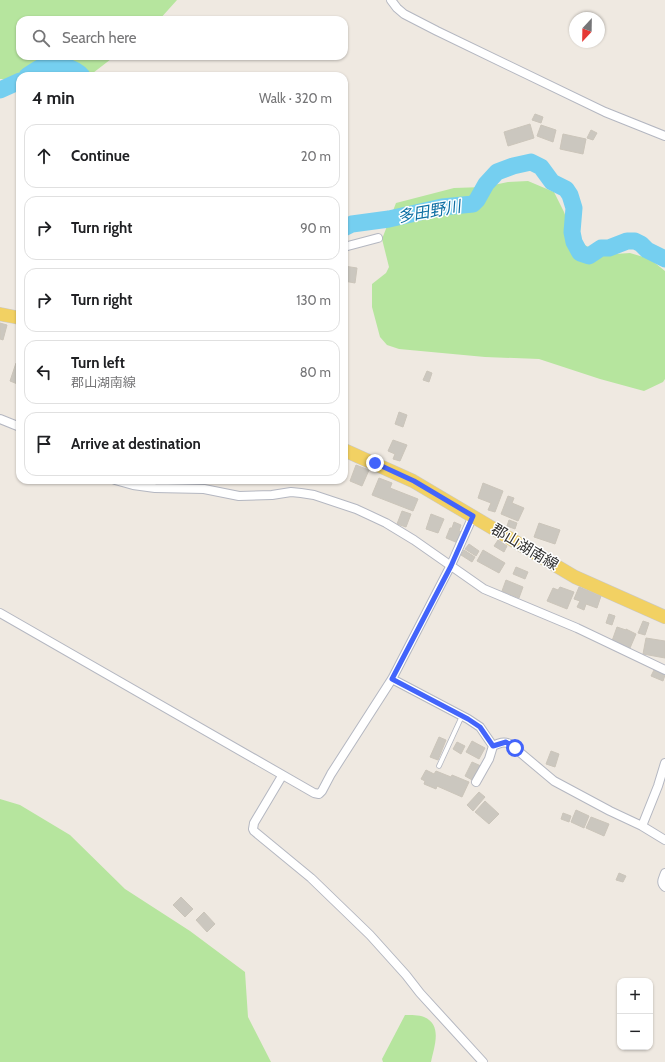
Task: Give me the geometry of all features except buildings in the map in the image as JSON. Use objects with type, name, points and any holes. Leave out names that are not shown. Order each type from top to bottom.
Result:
[{"type":"main road","points":[[0,314],[16,317]]},
{"type":"main road","name":"郡山湖南線","points":[[348,452],[414,481],[575,577],[665,617]]},
{"type":"street","points":[[391,0],[404,14],[437,31],[605,112],[665,136]]},
{"type":"street","points":[[348,246],[378,238]]},
{"type":"street","points":[[0,418],[16,425]]},
{"type":"street","points":[[129,484],[155,488],[204,489],[239,496],[272,495],[290,492],[314,495],[356,509],[386,523],[414,540],[484,589],[577,628],[665,670]]},
{"type":"street","points":[[0,613],[282,776],[314,793],[319,794],[392,679],[451,566],[473,516]]},
{"type":"street","points":[[392,679],[480,727],[493,746]]},
{"type":"street","points":[[493,746],[506,742],[554,781],[610,811],[642,826],[665,840]]},
{"type":"street","points":[[476,782],[489,759],[493,746]]},
{"type":"street","points":[[642,826],[658,786],[665,763]]},
{"type":"street","points":[[282,776],[254,823],[254,832],[311,878],[370,935],[420,993],[483,1062]]},
{"type":"street","points":[[665,873],[662,881],[662,884],[665,887]]},
{"type":"lane","points":[[439,766],[462,716]]},
{"type":"green space","points":[[0,0],[177,0],[163,16],[16,16],[16,60],[110,60],[94,72],[16,72],[16,80],[0,79]]},
{"type":"green space","points":[[528,181],[554,192],[564,212],[573,237],[600,255],[630,253],[650,259],[665,271],[665,379],[663,382],[644,391],[600,379],[539,359],[485,357],[399,349],[387,345],[380,337],[372,307],[372,284],[386,273],[389,267],[382,239],[396,203],[454,188],[484,187],[508,182]]},
{"type":"green space","points":[[0,799],[20,805],[70,835],[125,889],[190,931],[245,972],[248,1017],[271,1062],[0,1062]]},
{"type":"green space","points":[[405,1015],[417,1015],[424,1017],[434,1025],[436,1037],[431,1062],[383,1062],[382,1059]]},
{"type":"waterway","name":"多田野川","points":[[33,72],[49,65],[64,66],[78,72]]},
{"type":"waterway","name":"多田野川","points":[[0,90],[16,83]]},
{"type":"waterway","name":"多田野川","points":[[348,226],[352,224],[389,219],[442,207],[473,204],[486,184],[497,172],[513,166],[531,162],[541,167],[552,182],[566,189],[570,195],[574,208],[572,232],[574,242],[580,253],[589,256],[601,248],[609,248],[627,241],[635,241],[647,250],[665,259]]},
{"type":"route","points":[[375,463],[414,481],[473,516],[451,566],[392,679],[468,719],[480,727],[493,746],[506,742],[515,748]]}]
